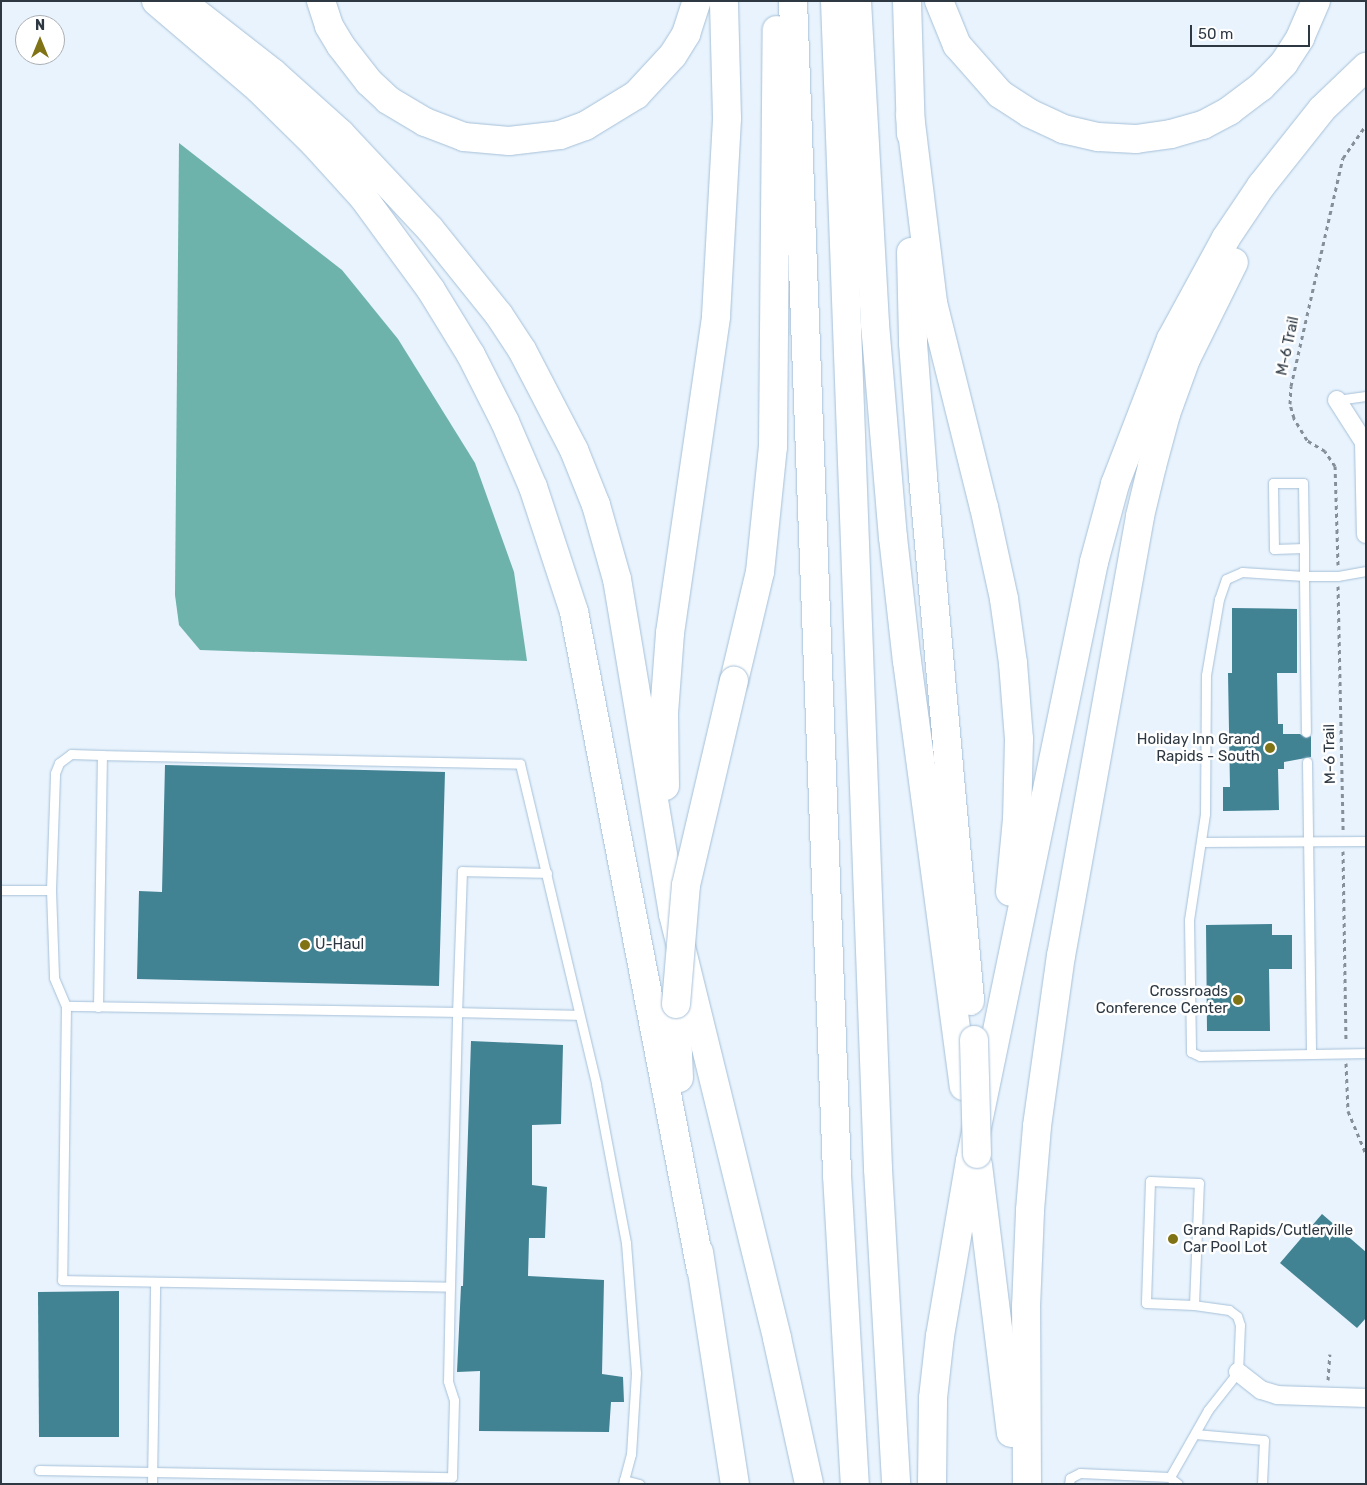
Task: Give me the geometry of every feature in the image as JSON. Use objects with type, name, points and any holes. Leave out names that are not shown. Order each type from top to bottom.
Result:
[{"type":"highway","points":[[156,1],[259,89],[314,143],[363,197],[396,239],[471,355],[512,438],[533,487],[574,612],[701,1270]]},
{"type":"highway","points":[[181,1],[273,73],[386,180],[499,315],[555,408],[596,505],[617,579],[684,1000],[766,1291],[809,1484]]},
{"type":"highway","points":[[321,1],[330,26],[341,46],[369,82],[388,100],[425,122],[464,137],[509,141],[560,135],[585,126],[636,95],[673,55],[686,34],[698,1]]},
{"type":"highway","points":[[684,1000],[669,836],[664,713],[670,633],[716,316],[727,118],[724,1]]},
{"type":"highway","points":[[735,1484],[701,1270],[681,1116],[686,885],[760,572],[773,447],[777,1]]},
{"type":"highway","points":[[793,1],[838,1175],[855,1484]]},
{"type":"highway","points":[[836,1],[879,1179],[896,1484]]},
{"type":"highway","points":[[857,1],[875,324],[893,537],[906,661],[973,1157],[983,1211],[1016,1484]]},
{"type":"highway","points":[[907,1],[914,353],[974,1040],[973,1157]]},
{"type":"highway","points":[[939,1],[957,45],[1000,94],[1029,113],[1063,129],[1098,137],[1136,139],[1171,134],[1203,124],[1228,111],[1261,87],[1284,63],[1300,38],[1316,1]]},
{"type":"highway","points":[[932,1484],[933,1398],[940,1336],[973,1157],[1094,562],[1114,484],[1139,413],[1171,339],[1226,238],[1261,186],[1311,122],[1366,66]]},
{"type":"highway","points":[[1027,1484],[1026,1307],[1037,1126],[1061,956],[1140,516],[1152,466],[1183,368],[1220,285],[1300,158],[1366,77]]},
{"type":"highway","points":[[910,115],[933,303],[1004,599],[1019,739],[1012,882],[973,1157]]},
{"type":"street","points":[[1336,400],[1364,442],[1366,534]]},
{"type":"street","points":[[1238,1372],[1261,1390],[1277,1395],[1366,1398]]},
{"type":"lane","points":[[1336,400],[1366,396]]},
{"type":"lane","points":[[1304,548],[1274,549],[1273,483],[1303,483],[1304,548],[1306,732]]},
{"type":"lane","points":[[1366,571],[1338,576],[1242,572],[1226,579],[1206,674],[1206,814],[1189,920],[1191,1052],[1200,1056],[1366,1053]]},
{"type":"lane","points":[[450,1286],[62,1280],[66,1006],[54,978],[51,890],[55,774],[59,763],[71,754],[520,764],[579,1015],[626,1244],[636,1373],[631,1454],[623,1482],[639,1484]]},
{"type":"lane","points":[[98,1007],[102,755]]},
{"type":"lane","points":[[1307,762],[1311,1054]]},
{"type":"lane","points":[[1202,842],[1366,841]]},
{"type":"lane","points":[[39,1470],[452,1481],[454,1400],[448,1381],[462,871],[547,873]]},
{"type":"lane","points":[[1,890],[51,890]]},
{"type":"lane","points":[[66,1006],[579,1015]]},
{"type":"lane","points":[[1069,1484],[1070,1478],[1080,1473],[1113,1474],[1174,1481],[1208,1410],[1238,1372],[1237,1316],[1218,1307],[1146,1303],[1150,1181],[1199,1183],[1194,1305]]},
{"type":"lane","points":[[152,1484],[155,1282]]},
{"type":"lane","points":[[1195,1434],[1264,1440],[1262,1484]]},
{"type":"lane","points":[[1113,1474],[1113,1484]]},
{"type":"path","name":"M-6 Trail","points":[[1338,566],[1335,466],[1325,451],[1307,440],[1294,418],[1290,404],[1293,376],[1343,158],[1366,125]]},
{"type":"path","name":"M-6 Trail","points":[[1338,586],[1343,831]]},
{"type":"path","points":[[1343,852],[1346,1048]]},
{"type":"path","points":[[1346,1066],[1348,1111],[1366,1154]]},
{"type":"path","points":[[1326,1397],[1330,1354]]},
{"type":"shaded area","points":[[179,143],[342,270],[398,339],[475,463],[514,572],[527,661],[200,650],[179,625],[175,595]]},
{"type":"building","name":"Holiday Inn Grand Rapids - South","points":[[1232,608],[1297,609],[1297,673],[1277,673],[1278,724],[1283,724],[1283,734],[1300,734],[1306,738],[1311,736],[1311,757],[1284,762],[1284,769],[1278,769],[1279,810],[1223,811],[1223,787],[1230,787],[1228,673],[1232,673]]},
{"type":"building","points":[[165,765],[445,772],[439,986],[137,979],[139,891],[162,892]]},
{"type":"building","name":"Crossroads Conference Center","points":[[1272,924],[1272,935],[1292,935],[1292,969],[1269,969],[1270,1031],[1207,1031],[1206,925]]},
{"type":"building","points":[[471,1041],[563,1045],[561,1124],[532,1125],[532,1185],[547,1187],[545,1238],[529,1238],[528,1276],[604,1280],[602,1374],[623,1377],[624,1402],[611,1402],[609,1432],[479,1431],[480,1371],[457,1372],[461,1286],[463,1286]]},
{"type":"building","points":[[1322,1214],[1366,1252],[1366,1318],[1357,1328],[1280,1263]]},
{"type":"building","points":[[119,1291],[119,1437],[39,1437],[38,1292]]},
{"type":"place","name":"Holiday Inn Grand Rapids - South","points":[[1270,748]]},
{"type":"place","name":"U-Haul","points":[[305,945]]},
{"type":"place","name":"Crossroads Conference Center","points":[[1238,1000]]},
{"type":"place","name":"Grand Rapids/Cutlerville Car Pool Lot","points":[[1173,1239]]}]
